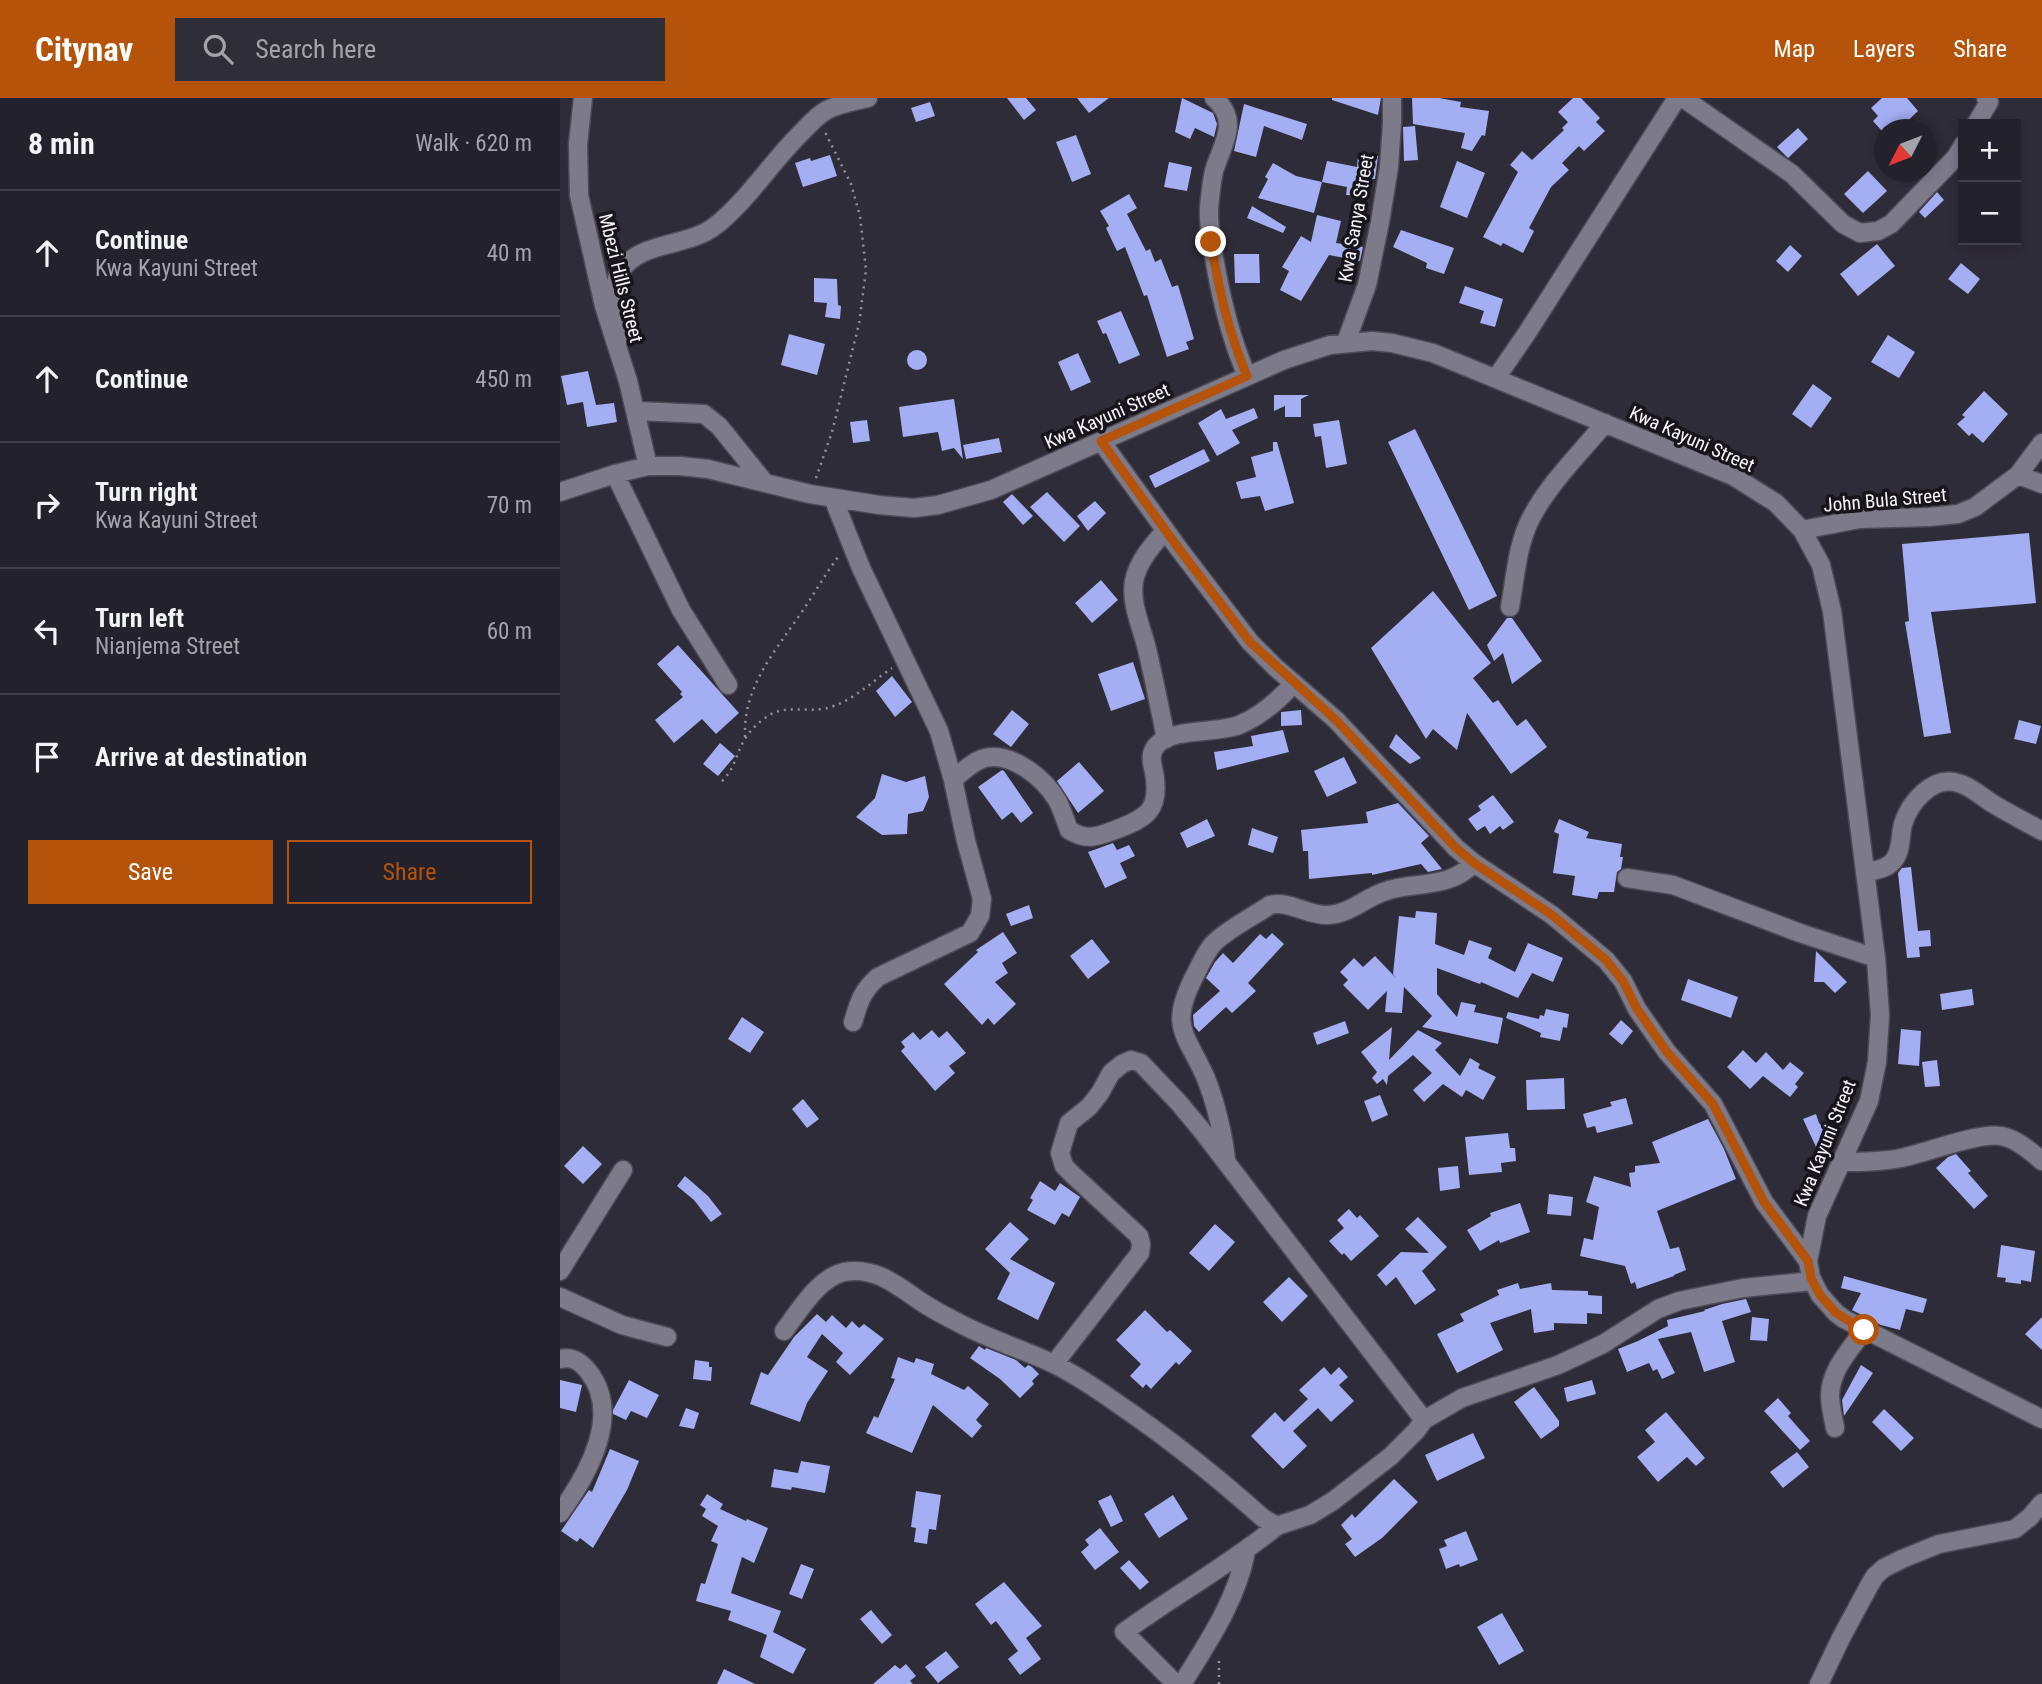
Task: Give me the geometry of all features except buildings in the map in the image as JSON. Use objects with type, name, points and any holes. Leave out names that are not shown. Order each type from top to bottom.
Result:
[{"type":"street","name":"Mbezi Hills Street","points":[[583,98],[578,144],[579,195],[591,253],[637,411],[648,466]]},
{"type":"street","points":[[617,346],[619,319],[616,287],[621,269],[647,250],[678,243],[714,228],[817,117],[829,110],[868,98]]},
{"type":"street","points":[[1214,98],[1223,105],[1228,117],[1227,136],[1214,173],[1209,202],[1211,242],[1223,310],[1247,376]]},
{"type":"street","name":"Kwa Sanya Street","points":[[1346,342],[1367,285],[1378,233],[1389,167],[1392,98]]},
{"type":"street","points":[[1496,378],[1677,98]]},
{"type":"street","points":[[1683,98],[1792,174],[1843,224],[1860,233],[1878,231],[1891,224],[1958,154]]},
{"type":"street","points":[[1979,119],[1989,99]]},
{"type":"street","name":"Kwa Kayuni Street","points":[[560,492],[648,466],[680,466],[708,469],[833,498],[914,508],[938,505],[991,490],[1284,360],[1330,345],[1372,341],[1433,353],[1733,476],[1776,503],[1802,530],[1821,565],[1832,611],[1876,958],[1880,1015],[1877,1062],[1869,1101],[1816,1216],[1808,1261],[1812,1281],[1825,1302],[1836,1313],[1864,1330],[2042,1419]]},
{"type":"street","points":[[637,411],[704,414],[719,426],[765,483]]},
{"type":"street","points":[[1510,607],[1519,555],[1528,524],[1541,501],[1605,424]]},
{"type":"street","points":[[1101,441],[1165,531],[1250,642],[1336,720],[1409,800],[1474,863],[1552,915],[1606,960],[1623,981],[1637,1009],[1667,1052],[1713,1104],[1764,1202],[1808,1261]]},
{"type":"street","name":"John Bula Street","points":[[1802,530],[1860,520],[1958,514],[1975,507],[2018,475],[2042,443]]},
{"type":"street","points":[[615,474],[681,610],[728,685]]},
{"type":"street","points":[[2018,475],[2042,484]]},
{"type":"street","points":[[833,498],[861,568],[939,731],[982,899],[980,916],[975,927],[963,937],[878,977],[866,988],[858,1003],[853,1022]]},
{"type":"street","points":[[1165,531],[1136,571],[1133,584],[1166,739]]},
{"type":"street","points":[[953,780],[971,765],[985,758],[1013,762],[1029,770],[1047,786],[1057,800],[1069,830],[1086,838],[1092,837],[1113,831],[1147,814],[1154,804],[1156,794],[1151,762],[1156,746],[1174,735],[1239,725],[1279,700],[1294,683]]},
{"type":"street","points":[[1865,873],[1891,864],[1896,858],[1903,822],[1917,799],[1926,789],[1950,780],[1962,783],[1994,805],[2042,831]]},
{"type":"street","points":[[1226,1162],[1224,1142],[1207,1084],[1180,1020],[1182,1004],[1212,946],[1270,905],[1279,902],[1310,914],[1343,913],[1385,891],[1423,886],[1464,874],[1474,863]]},
{"type":"street","points":[[1627,878],[1674,884],[1800,933],[1876,958]]},
{"type":"street","points":[[1054,1364],[1140,1253],[1139,1236],[1064,1166],[1060,1153],[1069,1123],[1089,1107],[1111,1073],[1122,1063],[1131,1060],[1141,1063],[1179,1103],[1424,1420]]},
{"type":"street","points":[[1842,1162],[1900,1158],[1979,1137],[2002,1136],[2030,1150],[2042,1161]]},
{"type":"street","points":[[560,1271],[623,1170]]},
{"type":"street","points":[[784,1331],[822,1284],[841,1273],[858,1271],[887,1277],[922,1303],[977,1333],[1054,1364],[1095,1388],[1149,1425],[1263,1518],[1277,1526]]},
{"type":"street","points":[[1176,1684],[1124,1632],[1246,1551],[1277,1526],[1310,1515],[1333,1501],[1391,1456],[1424,1420],[1462,1398],[1558,1365],[1604,1344],[1658,1309],[1679,1301],[1743,1288],[1812,1281]]},
{"type":"street","points":[[560,1297],[622,1325],[667,1337]]},
{"type":"street","points":[[1835,1428],[1830,1397],[1832,1381],[1864,1330]]},
{"type":"street","points":[[560,1359],[569,1357],[579,1361],[590,1373],[599,1392],[602,1419],[597,1446],[588,1469],[560,1513]]},
{"type":"street","points":[[1819,1684],[1869,1586],[1884,1568],[1939,1544],[2015,1529],[2042,1503]]},
{"type":"street","points":[[1182,1684],[1229,1605],[1242,1574],[1246,1551]]},
{"type":"path","points":[[810,494],[832,432],[850,363],[859,324],[866,270],[860,216],[851,184],[817,117]]},
{"type":"path","points":[[722,782],[736,762],[745,738],[744,723],[748,707],[763,668],[850,540]]},
{"type":"path","points":[[745,738],[762,721],[778,711],[836,705],[906,658]]},
{"type":"route","points":[[1211,242],[1223,310],[1247,376],[1101,441],[1250,642],[1336,720],[1456,848],[1552,915],[1606,960],[1623,981],[1655,1036],[1681,1070],[1713,1104],[1764,1202],[1808,1261],[1811,1278],[1820,1295],[1836,1313],[1864,1330]]}]
